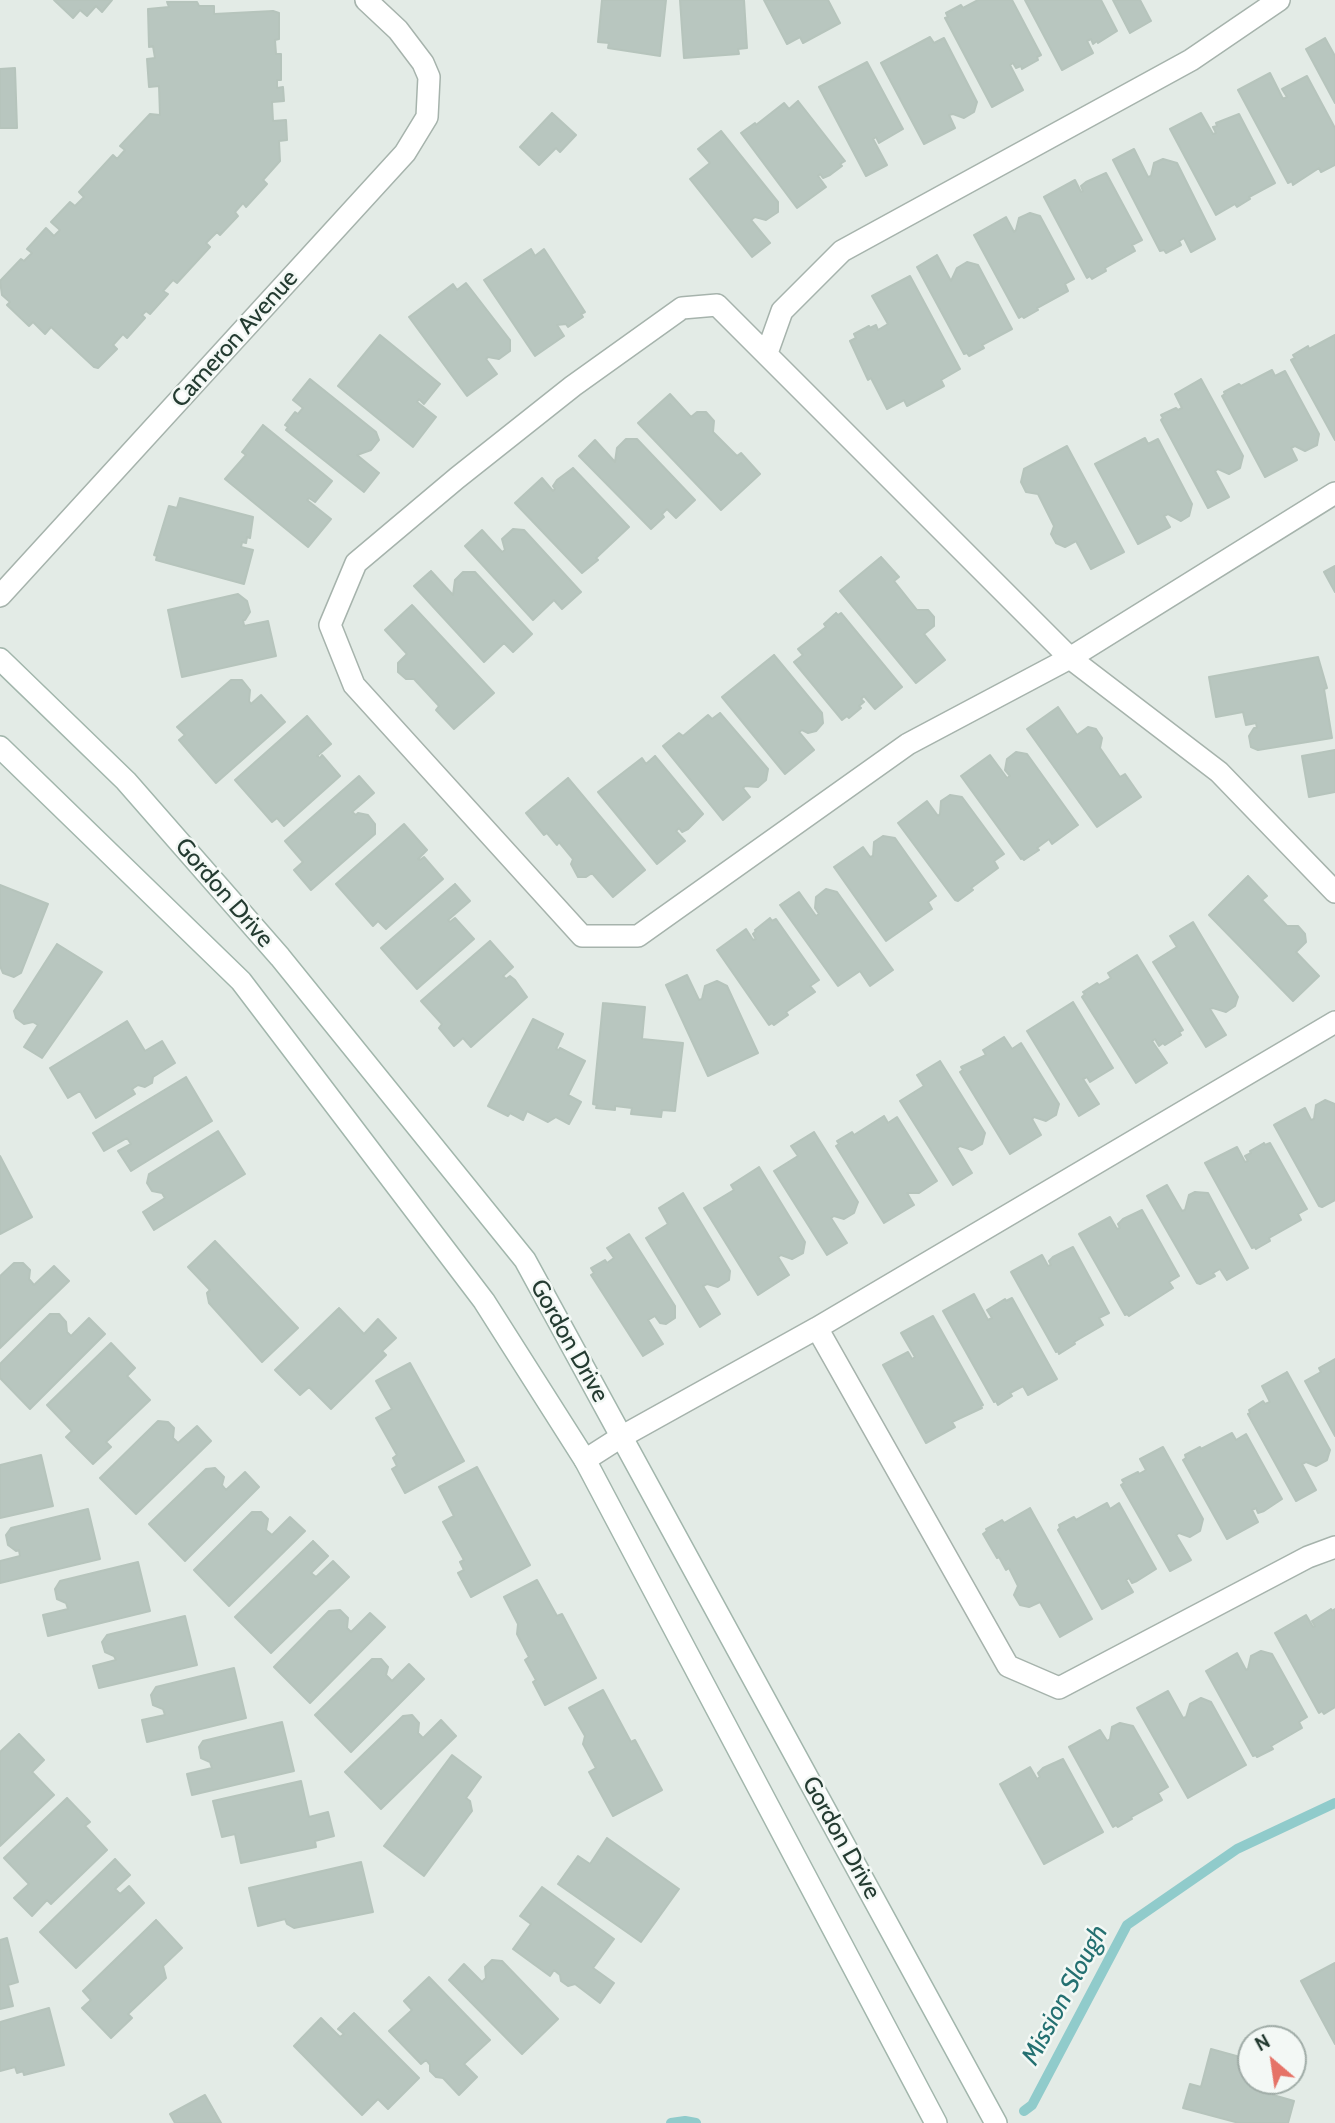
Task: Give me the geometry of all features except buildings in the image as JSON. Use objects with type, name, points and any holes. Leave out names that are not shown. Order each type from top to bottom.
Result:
[{"type":"street","name":"Cameron Avenue","points":[[0,596],[405,153],[427,117],[429,77],[423,63],[398,30],[366,0]]},
{"type":"street","points":[[767,353],[782,311],[842,251],[1191,60],[1279,0]]},
{"type":"street","points":[[1335,494],[1070,658],[908,744],[638,936],[582,936],[354,685],[330,625],[356,564],[457,478],[563,394],[682,308],[717,305],[1070,658],[1219,772],[1335,892]]},
{"type":"street","name":"Gordon Drive","points":[[0,659],[125,781],[271,947],[525,1260],[996,2123]]},
{"type":"street","name":"Gordon Drive","points":[[0,747],[241,981],[484,1301],[585,1460],[936,2123]]},
{"type":"street","points":[[585,1460],[621,1437],[817,1328],[1335,1022]]},
{"type":"street","points":[[817,1328],[1008,1666],[1059,1688],[1308,1557],[1335,1547]]},
{"type":"waterway","name":"Mission Slough","points":[[1024,2111],[1032,2105],[1127,1925],[1237,1849],[1335,1803]]},
{"type":"waterway","name":"Mission Slough","points":[[671,2123],[696,2123]]}]
